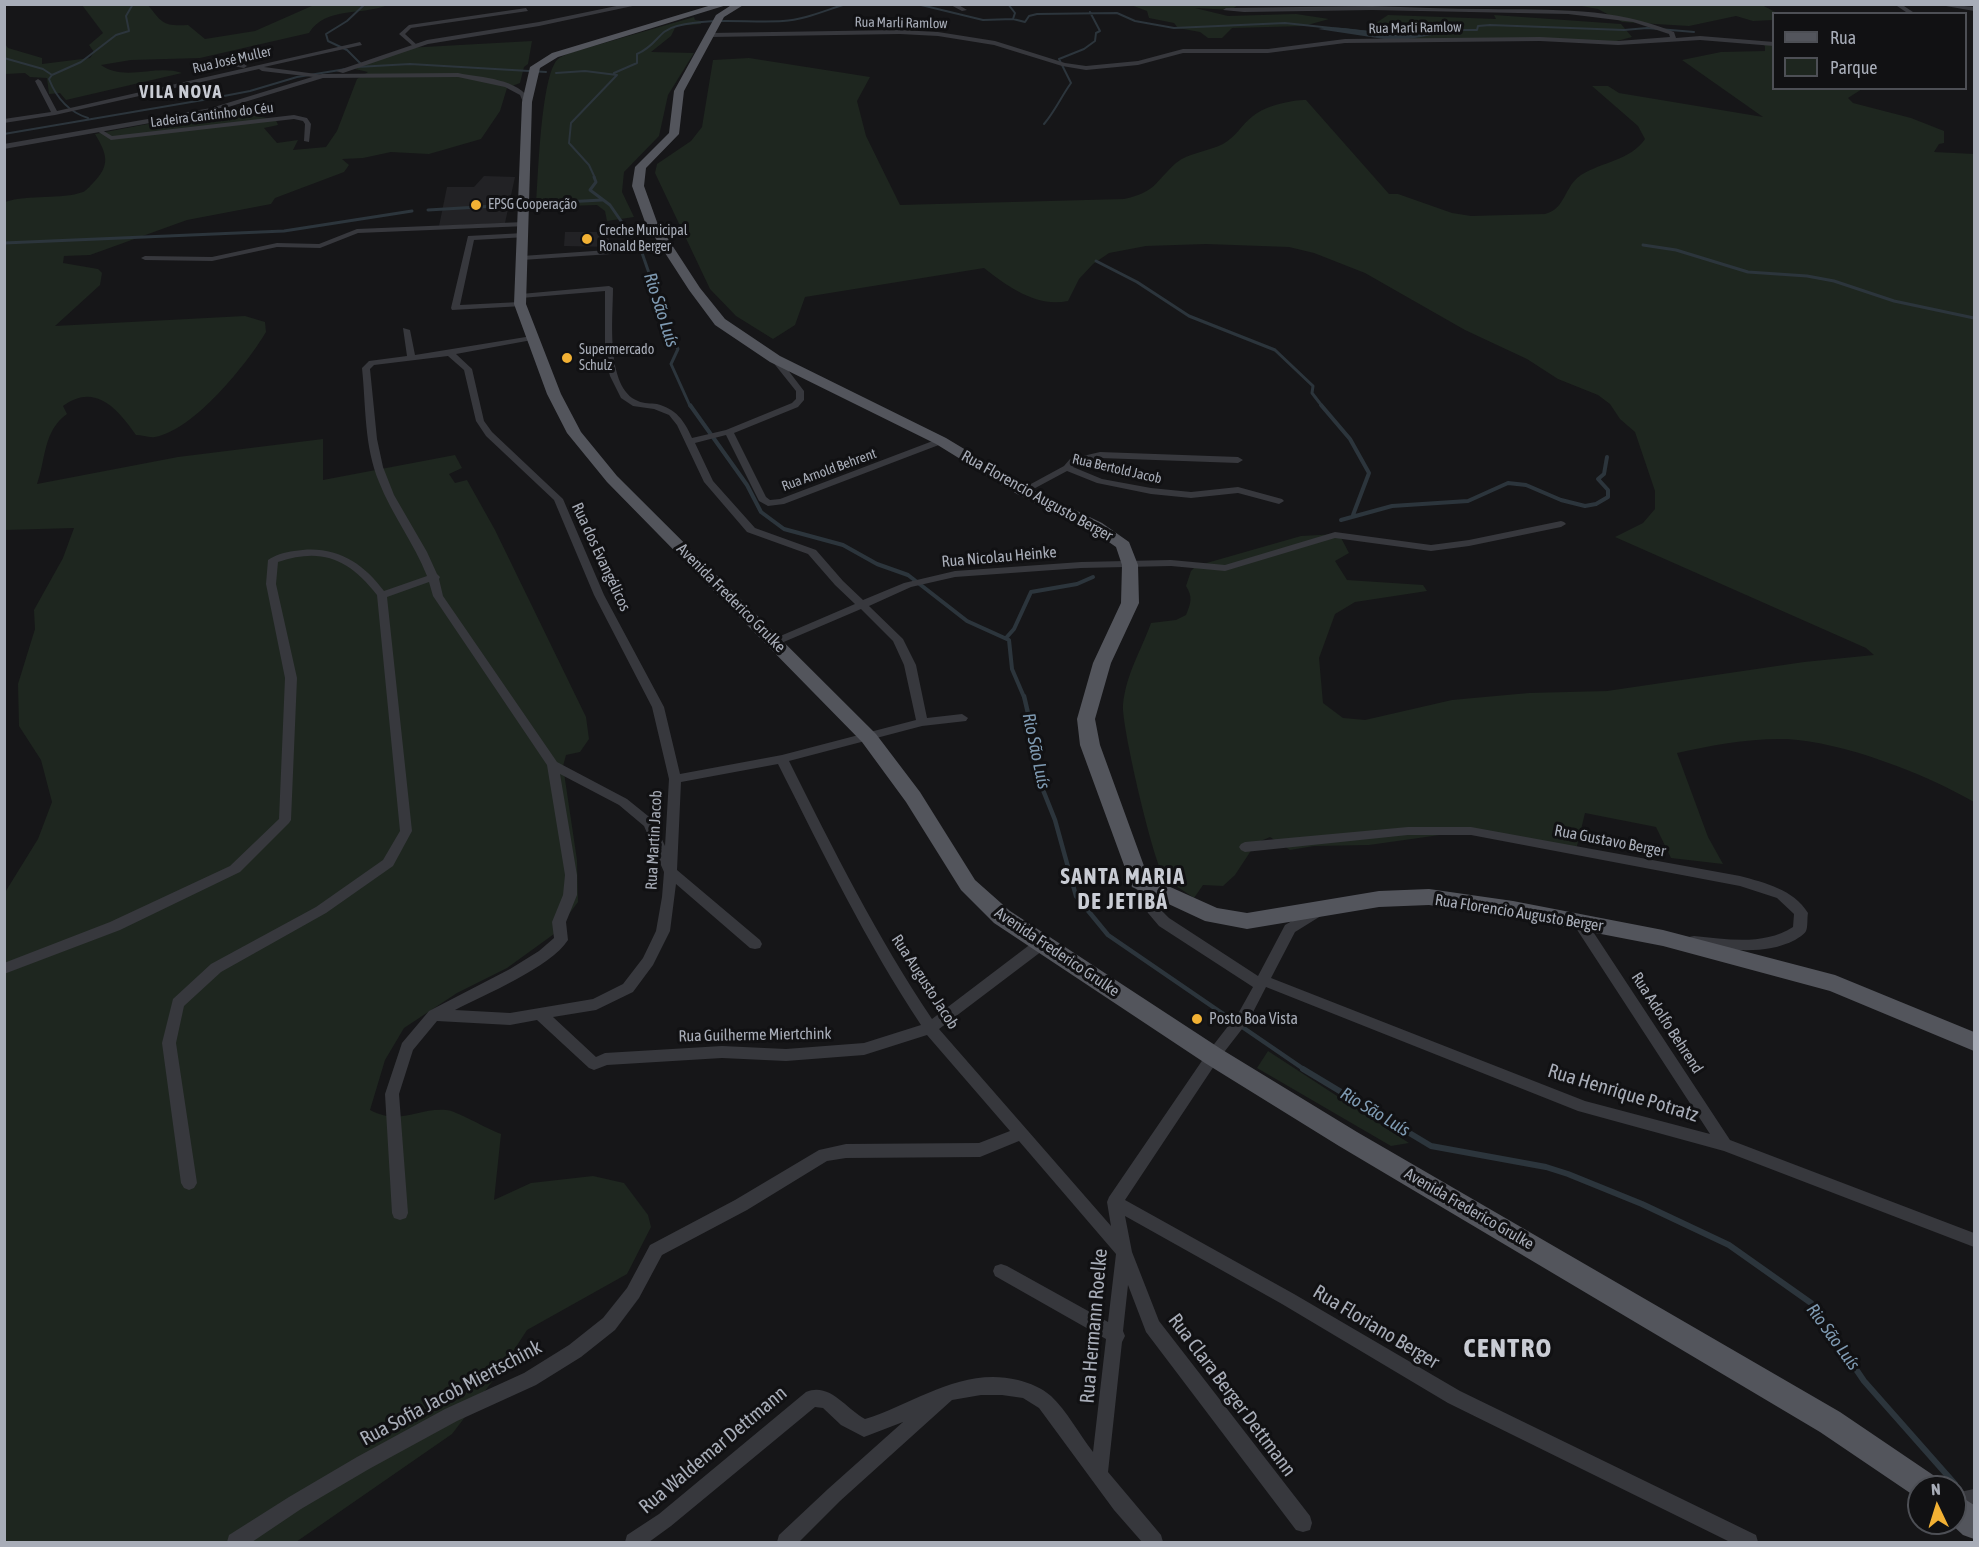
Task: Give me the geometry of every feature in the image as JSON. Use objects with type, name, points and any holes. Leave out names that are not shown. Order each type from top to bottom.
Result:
[{"type":"main road","name":"Avenida Frederico Grulke","points":[[726,12],[555,55],[535,67],[527,102],[520,300],[554,393],[574,433],[612,479],[869,738],[913,797],[968,885],[1002,917],[1041,944],[1221,1047],[1348,1139],[1830,1422],[1908,1475]]},
{"type":"main road","name":"Rua Florencio Augusto Berger","points":[[726,12],[679,91],[674,118],[676,126],[674,134],[641,168],[638,186],[651,222],[695,290],[720,322],[775,360],[941,441],[1023,490],[1096,526],[1123,545],[1130,565],[1130,603],[1102,663],[1086,719],[1090,745],[1139,882],[1213,915],[1247,921],[1379,899],[1429,897],[1513,909],[1663,938],[1835,984],[1974,1042]]},
{"type":"street","points":[[4,147],[212,110],[414,45],[639,4]]},
{"type":"street","points":[[951,4],[964,10]]},
{"type":"street","points":[[1896,4],[1910,12]]},
{"type":"street","points":[[1946,4],[1974,9]]},
{"type":"street","name":"Rua Marli Ramlow","points":[[726,12],[900,32],[938,34],[995,43],[1064,65],[1086,68],[1138,63],[1183,51],[1268,51],[1339,42],[1475,39],[1645,42],[1673,38],[1673,35],[1661,28],[1611,18],[1540,11],[1373,8],[1275,12],[1226,10]]},
{"type":"street","points":[[414,45],[402,34],[409,27],[526,10]]},
{"type":"street","points":[[1645,42],[1686,38],[1772,44]]},
{"type":"street","name":"Rua José Muller","points":[[4,121],[55,112],[360,44]]},
{"type":"street","points":[[213,61],[322,76],[458,75],[507,85],[522,94],[527,102]]},
{"type":"street","points":[[38,81],[55,112]]},
{"type":"street","name":"Ladeira Cantinho do Céu","points":[[100,131],[111,138],[294,117],[305,119],[308,124],[308,141]]},
{"type":"street","points":[[145,258],[212,259],[277,245],[320,246],[357,231],[524,230]]},
{"type":"street","points":[[524,230],[471,238],[455,308],[609,288],[609,356],[614,376],[624,396],[636,404],[656,407],[672,414],[681,424],[709,482],[751,530],[812,552],[839,583],[898,639],[910,665],[922,722]]},
{"type":"street","points":[[522,258],[608,252]]},
{"type":"street","points":[[406,330],[411,357]]},
{"type":"street","points":[[400,1213],[392,1094],[407,1047],[434,1015],[544,956],[561,940],[559,922],[570,895],[571,875],[553,765],[438,596],[435,577],[398,516],[372,449],[366,368],[372,363],[450,353],[532,338]]},
{"type":"street","name":"Rua dos Evangélicos","points":[[450,353],[468,369],[480,421],[489,434],[558,500],[599,595],[658,707],[675,779]]},
{"type":"street","points":[[690,441],[726,433],[784,412],[800,400],[800,392],[775,360]]},
{"type":"street","name":"Rua Arnold Behrent","points":[[726,433],[762,499],[768,503],[781,502],[805,494],[941,441]]},
{"type":"street","points":[[1067,468],[1073,460],[1100,455],[1238,460]]},
{"type":"street","name":"Rua Bertold Jacob","points":[[1023,490],[1067,468],[1100,481],[1152,491],[1191,495],[1238,490],[1279,501]]},
{"type":"street","name":"Rua Nicolau Heinke","points":[[775,642],[908,585],[934,577],[1081,565],[1172,563],[1225,568],[1335,535],[1431,548],[1469,543],[1561,524]]},
{"type":"street","points":[[4,969],[115,926],[235,869],[285,820],[291,678],[271,584],[273,560],[294,551],[327,552],[368,573],[382,595],[406,831],[388,863],[321,910],[216,968],[178,1003],[169,1043],[189,1183]]},
{"type":"street","points":[[382,595],[435,577]]},
{"type":"street","name":"Rua Martin Jacob","points":[[434,1015],[510,1019],[541,1015],[596,1004],[627,988],[648,961],[663,931],[670,871],[675,779],[782,759],[869,738],[922,722],[962,718]]},
{"type":"street","name":"Rua Augusto Jacob","points":[[782,759],[846,887],[896,976],[930,1028],[1124,1252]]},
{"type":"street","points":[[553,765],[623,802],[649,824],[670,871],[755,944]]},
{"type":"street","name":"Rua Gustavo Berger","points":[[1245,847],[1408,831],[1471,831],[1740,881],[1781,893],[1793,901],[1801,913],[1800,930],[1782,942],[1771,945],[1663,938]]},
{"type":"street","name":"Rua Henrique Potratz","points":[[1139,882],[1153,910],[1164,922],[1260,982],[1583,1107],[1725,1145],[1974,1240]]},
{"type":"street","points":[[1115,1202],[1244,1016],[1290,929],[1323,909]]},
{"type":"street","name":"Rua Adolfo Behrend","points":[[1579,922],[1725,1145]]},
{"type":"street","name":"Rua Guilherme Miertchink","points":[[541,1015],[594,1064],[605,1059],[722,1052],[786,1055],[864,1049],[930,1028],[1041,944]]},
{"type":"street","name":"Rua Sofia Jacob Miertschink","points":[[236,1542],[295,1503],[363,1463],[451,1415],[530,1379],[575,1351],[609,1324],[633,1293],[656,1250],[741,1205],[824,1155],[846,1151],[980,1150],[1022,1133]]},
{"type":"street","name":"Rua Hermann Roelke","points":[[1099,1474],[1117,1336],[1124,1252],[1115,1202]]},
{"type":"street","name":"Rua Floriano Berger","points":[[1115,1202],[1288,1299],[1454,1397],[1749,1542]]},
{"type":"street","name":"Rua Clara Berger Dettmann","points":[[1124,1252],[1152,1326],[1303,1523]]},
{"type":"street","points":[[1001,1271],[1117,1336]]},
{"type":"street","name":"Rua Waldemar Dettmann","points":[[634,1542],[665,1520],[812,1398],[825,1398],[832,1402],[847,1419],[864,1428],[881,1424],[948,1393],[995,1386],[1016,1388],[1041,1399],[1099,1474],[1124,1511],[1154,1542]]},
{"type":"street","points":[[786,1542],[834,1495],[948,1393]]},
{"type":"shaded area","points":[[1418,22],[1432,23],[1451,32],[1397,41],[1318,29],[1344,28],[1382,32],[1406,28]]},
{"type":"shaded area","name":"EPSG Cooperação","points":[[484,176],[515,177],[505,223],[439,226],[447,187],[474,187]]},
{"type":"shaded area","name":"Creche Municipal Ronald Berger","points":[[565,232],[605,232],[613,247],[564,246]]},
{"type":"green space","points":[[1760,4],[1775,12],[1772,12],[1772,20],[1753,21],[1736,16],[1689,26],[1622,22],[1598,9],[1576,5]]},
{"type":"green space","points":[[82,5],[148,5],[164,23],[188,25],[205,39],[255,31],[314,5],[388,5],[334,15],[316,24],[309,33],[200,58],[131,60],[101,65],[110,70],[130,73],[162,70],[182,73],[66,100],[60,93],[49,94],[47,78],[30,77],[25,73],[5,74],[5,44],[8,48],[42,58],[42,64],[90,58],[94,52],[89,45],[103,33]]},
{"type":"green space","points":[[1131,5],[1238,5],[1231,10],[1195,8],[1228,16],[1296,14],[1329,19],[1304,26],[1232,28],[1222,38],[1208,38],[1200,32],[1178,28],[1174,23],[1149,18],[1147,11]]},
{"type":"green space","points":[[1388,15],[1496,19],[1494,15],[1621,24],[1632,37],[1617,41],[1393,41],[1451,32],[1435,23],[1427,23],[1386,33],[1376,23]]},
{"type":"green space","points":[[694,17],[695,20],[702,21],[701,24],[676,26],[671,36],[651,52],[694,53],[668,95],[659,136],[624,172],[622,192],[634,217],[607,221],[605,211],[597,205],[536,207],[539,153],[547,86],[557,60],[573,52]]},
{"type":"green space","points":[[532,41],[528,64],[524,67],[520,83],[507,88],[500,111],[481,139],[429,154],[391,152],[363,158],[342,159],[349,165],[344,172],[275,198],[271,204],[187,220],[90,255],[64,256],[63,263],[98,269],[102,273],[100,285],[55,326],[245,316],[265,322],[266,332],[246,361],[218,394],[186,422],[170,432],[155,437],[136,435],[114,409],[96,398],[75,399],[63,406],[67,414],[59,421],[49,437],[37,484],[178,457],[323,439],[323,480],[455,455],[462,468],[449,474],[455,483],[467,480],[495,530],[586,717],[589,739],[580,752],[566,755],[563,766],[577,860],[578,902],[554,934],[507,968],[457,993],[404,1028],[385,1060],[370,1110],[381,1115],[400,1117],[426,1111],[446,1110],[501,1134],[494,1200],[531,1183],[593,1176],[624,1183],[648,1215],[651,1227],[627,1274],[527,1330],[501,1370],[452,1434],[296,1542],[5,1542],[4,894],[38,839],[52,802],[41,760],[19,726],[18,684],[35,629],[34,610],[63,558],[74,528],[5,530],[5,202],[24,198],[65,196],[85,191],[99,177],[105,165],[104,154],[95,134],[237,107],[252,115],[276,120],[278,125],[264,128],[277,143],[298,140],[293,150],[326,147],[337,131],[357,79],[368,72],[355,69],[358,65],[406,48]]},
{"type":"green space","points":[[1762,44],[1772,45],[1772,90],[1860,90],[1848,98],[1853,103],[1911,118],[1944,131],[1944,143],[1939,144],[1934,152],[1974,154],[1974,802],[1884,761],[1809,741],[1787,739],[1745,741],[1677,753],[1708,837],[1723,864],[1671,858],[1656,827],[1585,813],[1576,850],[1524,840],[1454,833],[1369,845],[1314,846],[1290,850],[1270,837],[1256,843],[1235,875],[1223,886],[1203,885],[1194,898],[1164,876],[1146,822],[1132,765],[1123,705],[1131,673],[1151,623],[1176,620],[1186,615],[1190,593],[1186,586],[1191,571],[1196,566],[1301,536],[1339,534],[1349,553],[1335,561],[1347,580],[1423,585],[1427,591],[1355,602],[1335,614],[1319,658],[1323,703],[1343,718],[1365,720],[1452,700],[1529,693],[1607,691],[1804,662],[1874,655],[1866,648],[1615,537],[1643,523],[1655,509],[1655,491],[1635,432],[1620,419],[1610,404],[1598,395],[1558,379],[1527,359],[1465,330],[1365,273],[1314,253],[1289,247],[1206,244],[1146,246],[1109,253],[1093,264],[1079,279],[1068,301],[1045,301],[1023,294],[984,268],[805,297],[795,325],[773,339],[736,316],[710,289],[655,173],[657,164],[691,141],[702,127],[713,60],[749,58],[870,77],[857,101],[866,136],[900,205],[1124,199],[1149,190],[1181,160],[1228,141],[1258,112],[1278,104],[1306,100],[1389,194],[1398,194],[1452,213],[1471,216],[1545,214],[1557,207],[1571,185],[1581,175],[1632,152],[1645,139],[1638,126],[1592,86],[1608,86],[1619,93],[1763,117],[1682,60],[1721,52],[1765,51],[1765,46]]},
{"type":"green space","points":[[1268,1051],[1409,1143],[1391,1146],[1257,1068]]},
{"type":"waterway","points":[[52,75],[81,62],[116,35],[129,31],[126,16],[133,4]]},
{"type":"waterway","points":[[362,65],[347,50],[328,41],[326,34],[347,21],[365,4]]},
{"type":"waterway","name":"Rio São Luís","points":[[614,73],[637,63],[637,54],[649,47],[670,28],[690,23],[716,21],[791,20],[846,4]]},
{"type":"waterway","name":"Rio São Luís","points":[[917,4],[983,20],[1013,19]]},
{"type":"waterway","name":"Rio São Luís","points":[[1008,4],[1015,13],[1013,19]]},
{"type":"waterway","points":[[1013,19],[1025,22],[1029,16],[1037,14],[1091,13]]},
{"type":"waterway","points":[[1044,124],[1071,83],[1059,59],[1084,49],[1095,41],[1096,33],[1100,31],[1091,13]]},
{"type":"waterway","points":[[1091,13],[1117,13],[1135,21],[1174,28],[1285,23],[1369,32],[1406,30]]},
{"type":"waterway","points":[[1445,30],[1477,30],[1478,26],[1490,25],[1624,30],[1647,28],[1694,32]]},
{"type":"waterway","points":[[4,58],[43,69],[52,75]]},
{"type":"waterway","points":[[357,67],[410,64],[546,72]]},
{"type":"waterway","points":[[4,134],[203,100],[250,91],[297,77],[346,69]]},
{"type":"waterway","name":"Rio São Luís","points":[[556,73],[585,71],[617,75],[571,123],[569,143],[589,165],[595,178]]},
{"type":"waterway","points":[[52,75],[49,79],[59,98],[69,108],[88,118]]},
{"type":"waterway","name":"Rio São Luís","points":[[594,177],[596,182],[590,190],[610,205],[641,250],[658,299],[660,317],[678,349],[671,364],[690,406]]},
{"type":"waterway","points":[[546,203],[602,200]]},
{"type":"waterway","points":[[428,210],[529,204]]},
{"type":"waterway","points":[[4,243],[284,231],[412,211]]},
{"type":"waterway","points":[[1643,245],[1676,250],[1748,272],[1807,276],[1834,281],[1894,301],[1974,318]]},
{"type":"waterway","points":[[1096,261],[1137,282],[1189,316],[1275,350],[1313,386],[1312,393],[1322,406]]},
{"type":"waterway","name":"Rio São Luís","points":[[690,405],[747,485],[761,512],[784,529],[843,545],[877,564],[908,575],[967,621],[1009,640],[1012,669],[1024,697]]},
{"type":"waterway","points":[[1321,405],[1350,439],[1369,473],[1353,515]]},
{"type":"waterway","points":[[1341,520],[1392,506],[1468,501],[1508,483],[1526,485],[1561,500],[1585,506],[1596,504],[1608,497],[1608,490],[1598,479],[1604,474],[1607,457]]},
{"type":"waterway","points":[[1006,638],[1014,629],[1031,592],[1077,584],[1093,577]]},
{"type":"waterway","name":"Rio São Luís","points":[[1024,696],[1034,739],[1039,780],[1055,820],[1076,896],[1108,935],[1305,1070]]},
{"type":"waterway","name":"Rio São Luís","points":[[1303,1069],[1431,1146],[1546,1167],[1568,1174],[1642,1204],[1729,1245],[1811,1303],[1864,1381],[1947,1475]]},
{"type":"place","name":"EPSG Cooperação","points":[[476,205]]},
{"type":"place","name":"Creche Municipal Ronald Berger","points":[[587,239]]},
{"type":"place","name":"Supermercado Schulz","points":[[567,358]]},
{"type":"place","name":"Posto Boa Vista","points":[[1197,1019]]},
{"type":"district","name":"VILA NOVA","points":[[181,92]]},
{"type":"district","name":"SANTA MARIA DE JETIBÁ","points":[[1123,890]]},
{"type":"district","name":"CENTRO","points":[[1508,1348]]}]
